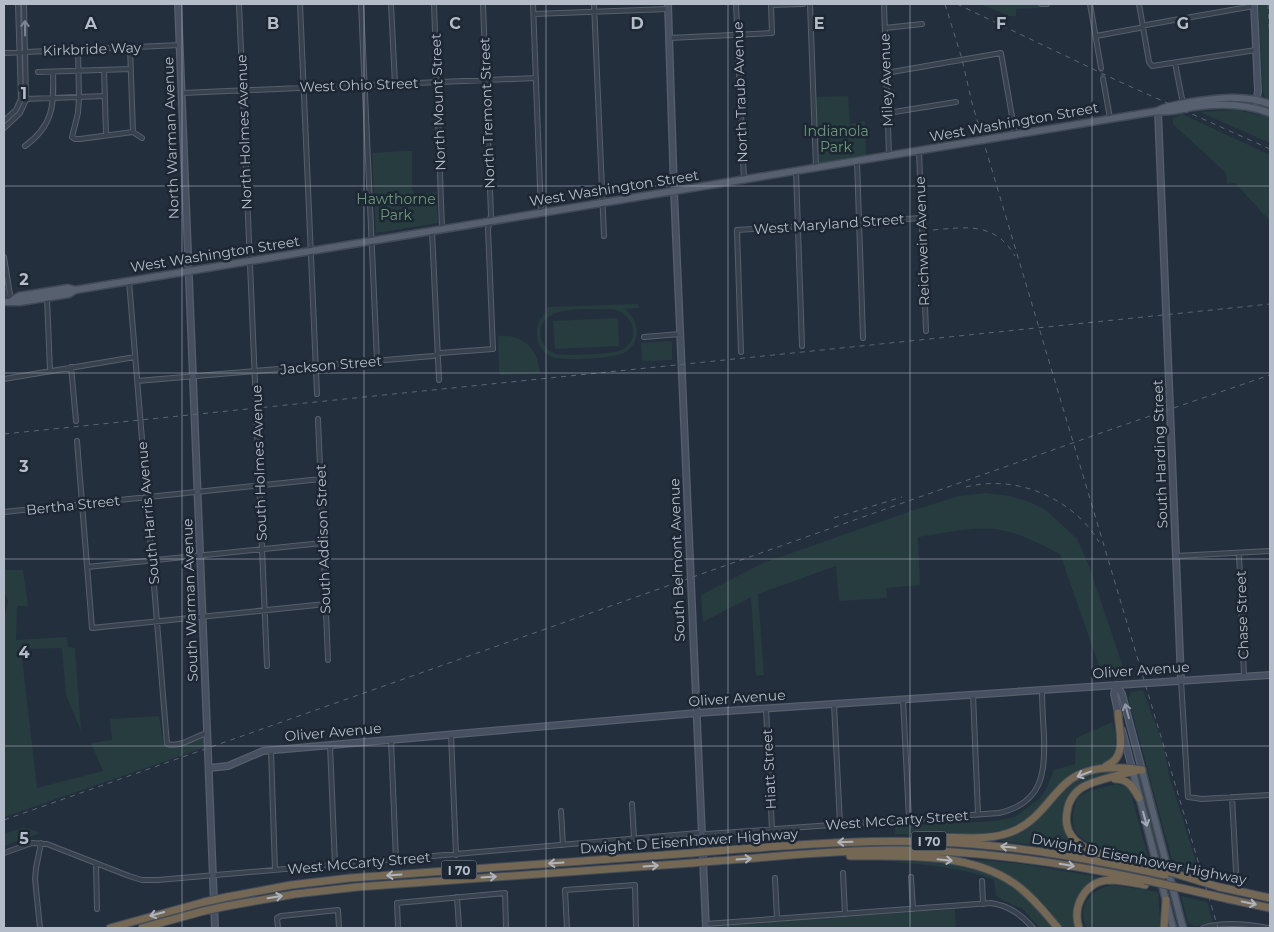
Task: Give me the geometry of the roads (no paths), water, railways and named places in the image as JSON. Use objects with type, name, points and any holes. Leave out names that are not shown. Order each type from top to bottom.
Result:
[{"type":"highway","points":[[871,841],[912,837],[985,838],[1017,829],[1032,820],[1070,780],[1115,761],[1120,754],[1121,748],[1118,713]]},
{"type":"highway","points":[[1101,768],[1142,770]]},
{"type":"highway","points":[[1110,779],[1132,770]]},
{"type":"highway","points":[[1139,798],[1133,787],[1120,778],[1088,784],[1076,793],[1071,800],[1066,818],[1068,828],[1076,842],[1089,850],[1141,866]]},
{"type":"highway","name":"Dwight D Eisenhower Highway","points":[[110,928],[154,914],[227,897],[291,885],[350,878],[871,841],[1004,846],[1069,855],[1141,866],[1270,898]]},
{"type":"highway","name":"Dwight D Eisenhower Highway","points":[[142,928],[227,906],[346,888],[872,850],[964,852],[1051,862],[1270,908]]},
{"type":"highway","points":[[774,857],[900,856],[950,860],[972,864],[994,872],[1018,886],[1035,901],[1058,928]]},
{"type":"highway","points":[[1079,928],[1078,905],[1084,894],[1092,887],[1109,880],[1145,882]]},
{"type":"highway","points":[[1164,928],[1166,900]]},
{"type":"main road","name":"West Washington Street","points":[[1158,111],[1165,107],[1228,97],[1256,100],[1270,104]]},
{"type":"main road","name":"West Washington Street","points":[[7,302],[47,298],[69,294],[75,290],[1110,118],[1224,104],[1239,104],[1270,114]]},
{"type":"main road","name":"West Washington Street","points":[[7,302],[19,296],[68,288],[75,290]]},
{"type":"main road","points":[[1132,770],[1173,928]]},
{"type":"main road","points":[[1142,770],[1183,928]]},
{"type":"street","points":[[4,121],[16,110],[21,99],[18,4]]},
{"type":"street","points":[[4,128],[20,113],[26,100],[24,4]]},
{"type":"street","name":"North Warman Avenue","points":[[178,4],[189,271]]},
{"type":"street","name":"North Holmes Avenue","points":[[239,4],[250,261]]},
{"type":"street","points":[[300,4],[317,394]]},
{"type":"street","points":[[361,4],[377,361]]},
{"type":"street","points":[[391,4],[395,84]]},
{"type":"street","name":"North Mount Street","points":[[434,4],[442,229]]},
{"type":"street","name":"North Tremont Street","points":[[483,4],[491,215],[488,229],[493,349]]},
{"type":"street","points":[[533,4],[541,213]]},
{"type":"street","points":[[594,4],[604,236]]},
{"type":"street","name":"North Traub Avenue","points":[[736,4],[744,180]]},
{"type":"street","points":[[669,38],[772,33],[771,4],[802,4]]},
{"type":"street","points":[[810,4],[816,168]]},
{"type":"street","name":"Miley Avenue","points":[[884,4],[889,156]]},
{"type":"street","points":[[1042,4],[1047,4]]},
{"type":"street","points":[[1090,4],[1101,68]]},
{"type":"street","points":[[1139,4],[1149,62],[1152,66],[1256,50]]},
{"type":"street","points":[[1096,36],[1146,24],[1254,5],[1258,91],[1255,108]]},
{"type":"street","points":[[534,14],[668,6]]},
{"type":"street","name":"South Belmont Avenue","points":[[668,6],[674,191],[706,926]]},
{"type":"street","points":[[884,28],[922,24]]},
{"type":"street","name":"Kirkbride Way","points":[[4,53],[180,45]]},
{"type":"street","points":[[130,47],[133,132]]},
{"type":"street","points":[[78,49],[78,113],[72,137],[80,139],[133,132],[142,138]]},
{"type":"street","points":[[886,73],[1001,53],[1015,134]]},
{"type":"street","points":[[1175,63],[1183,104]]},
{"type":"street","points":[[38,72],[130,69]]},
{"type":"street","points":[[104,70],[106,136]]},
{"type":"street","points":[[25,146],[40,133],[53,107],[53,72]]},
{"type":"street","name":"West Ohio Street","points":[[182,93],[536,78]]},
{"type":"street","points":[[1103,80],[1110,118]]},
{"type":"street","points":[[21,99],[105,96]]},
{"type":"street","points":[[888,113],[956,102]]},
{"type":"street","name":"South Harding Street","points":[[1158,111],[1181,680],[1188,797],[1202,799],[1232,797]]},
{"type":"street","name":"Reichwein Avenue","points":[[919,150],[926,331]]},
{"type":"street","points":[[857,161],[863,338]]},
{"type":"street","points":[[796,171],[802,346]]},
{"type":"street","name":"West Maryland Street","points":[[741,352],[737,230],[921,218]]},
{"type":"street","points":[[432,231],[438,380]]},
{"type":"street","points":[[4,256],[7,302]]},
{"type":"street","name":"South Holmes Avenue","points":[[250,261],[267,666]]},
{"type":"street","name":"South Warman Avenue","points":[[189,271],[215,928]]},
{"type":"street","name":"South Harris Avenue","points":[[129,281],[167,744],[173,746],[199,735],[208,734]]},
{"type":"street","points":[[4,286],[7,302]]},
{"type":"street","points":[[47,298],[50,371]]},
{"type":"street","points":[[644,337],[680,334]]},
{"type":"street","name":"Jackson Street","points":[[137,381],[433,356],[437,354],[493,349]]},
{"type":"street","points":[[4,379],[135,356]]},
{"type":"street","points":[[71,368],[76,421]]},
{"type":"street","name":"South Addison Street","points":[[318,419],[328,660]]},
{"type":"street","points":[[77,441],[92,628],[326,604]]},
{"type":"street","name":"Bertha Street","points":[[4,512],[320,479]]},
{"type":"street","points":[[87,567],[323,543]]},
{"type":"street","points":[[1176,556],[1270,551]]},
{"type":"street","name":"Chase Street","points":[[1239,553],[1244,676]]},
{"type":"street","name":"Oliver Avenue","points":[[210,768],[226,767],[259,751],[451,734],[766,708],[1270,675]]},
{"type":"street","points":[[1116,684],[1114,694],[1132,770]]},
{"type":"street","points":[[1116,684],[1122,694],[1142,770]]},
{"type":"street","name":"West McCarty Street","points":[[41,843],[51,845],[129,876],[147,880],[214,876],[634,839],[1002,812],[1020,805],[1034,792],[1043,772],[1045,759],[1042,689]]},
{"type":"street","points":[[973,694],[978,814]]},
{"type":"street","points":[[903,699],[908,819]]},
{"type":"street","points":[[834,704],[840,824]]},
{"type":"street","name":"Hiatt Street","points":[[766,708],[772,829]]},
{"type":"street","points":[[451,734],[456,855]]},
{"type":"street","points":[[391,740],[396,860]]},
{"type":"street","points":[[330,745],[335,865]]},
{"type":"street","points":[[271,750],[275,870]]},
{"type":"street","points":[[1236,871],[1232,797],[1270,795]]},
{"type":"street","points":[[632,804],[634,839]]},
{"type":"street","points":[[561,811],[563,845]]},
{"type":"street","points":[[4,853],[32,843],[41,843],[35,879],[40,928]]},
{"type":"street","points":[[96,864],[97,910]]},
{"type":"street","points":[[843,873],[845,914]]},
{"type":"street","points":[[911,877],[913,909]]},
{"type":"street","points":[[775,878],[777,919]]},
{"type":"street","points":[[982,880],[983,904]]},
{"type":"street","points":[[567,928],[565,890],[634,885],[636,928]]},
{"type":"street","points":[[398,928],[397,903],[505,893],[506,928]]},
{"type":"street","points":[[457,897],[459,928]]},
{"type":"street","points":[[706,926],[777,919],[996,904],[1010,908],[1032,928]]},
{"type":"street","points":[[278,928],[277,918],[338,910],[339,928]]},
{"type":"street","points":[[1204,928],[1241,924],[1268,928]]},
{"type":"tunnel","points":[[1101,68],[1103,79]]},
{"type":"railway","points":[[945,4],[962,59],[972,103],[1218,928]]},
{"type":"railway","points":[[957,4],[1118,81],[1270,149]]},
{"type":"railway","points":[[1268,4],[1270,47]]},
{"type":"railway","points":[[933,230],[969,228],[989,232],[999,237],[1015,256]]},
{"type":"railway","points":[[4,434],[1270,304]]},
{"type":"railway","points":[[4,820],[1270,375]]},
{"type":"railway","points":[[966,487],[1004,484],[1042,493],[1074,513],[1088,526],[1099,542]]},
{"type":"railway","points":[[834,518],[902,497]]},
{"type":"park label","name":"Indianola Park","points":[[836,140]]},
{"type":"park label","name":"Hawthorne Park","points":[[396,207]]}]
